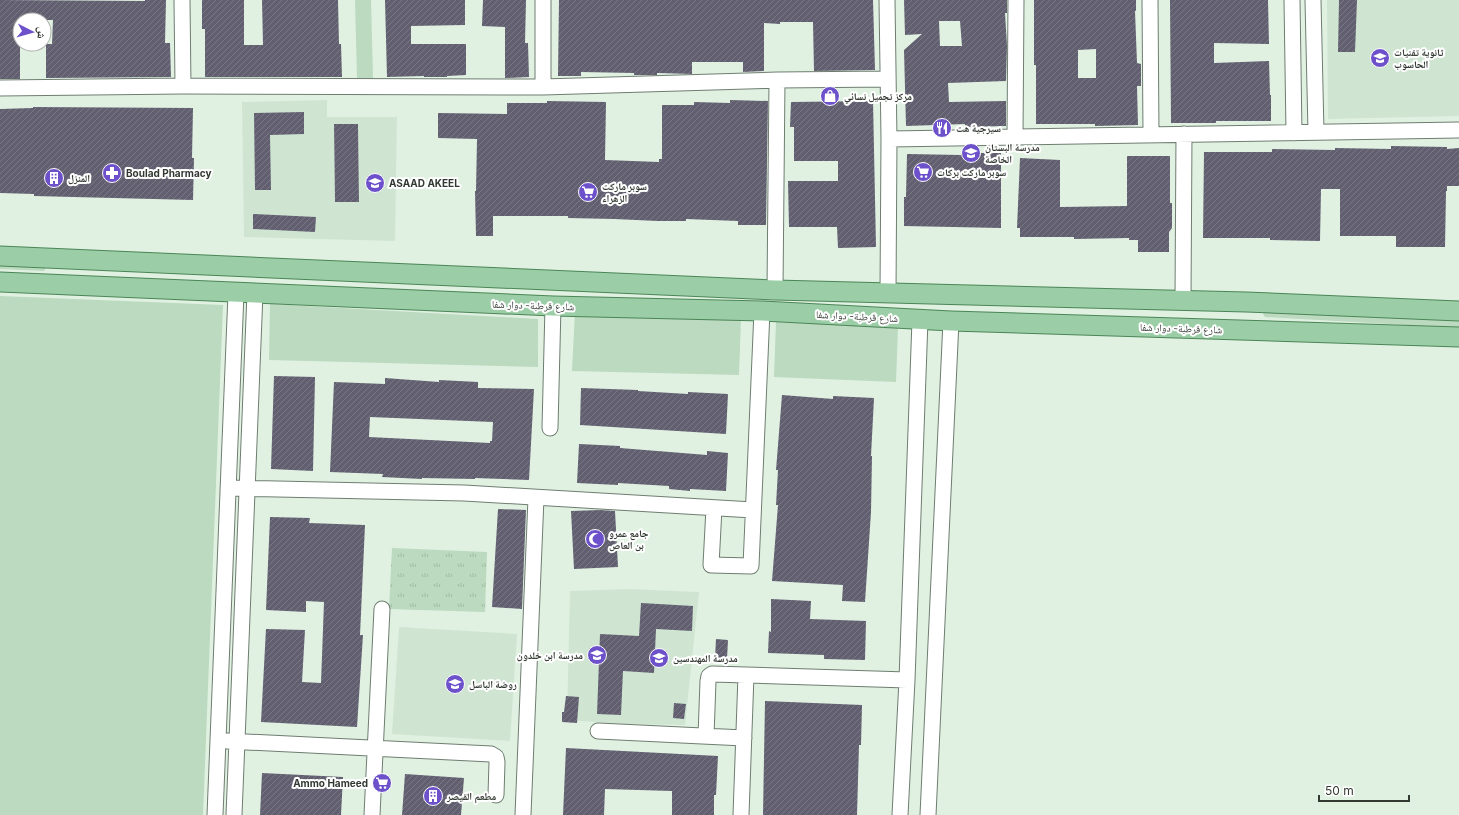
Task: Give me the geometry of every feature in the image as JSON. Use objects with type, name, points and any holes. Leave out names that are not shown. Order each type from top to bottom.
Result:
[{"type":"main road","points":[[0,256],[775,290],[1183,300],[1459,311]]},
{"type":"main road","points":[[70,286],[71,260]]},
{"type":"main road","name":"شارع قرطبة- دوار شفا","points":[[0,282],[553,306],[762,311],[920,320],[1459,337]]},
{"type":"main road","points":[[646,284],[646,309]]},
{"type":"main road","points":[[1244,330],[1246,302]]},
{"type":"street","points":[[182,0],[183,86]]},
{"type":"street","points":[[543,0],[543,87]]},
{"type":"street","points":[[887,0],[889,139],[888,293]]},
{"type":"street","points":[[1015,137],[1016,0]]},
{"type":"street","points":[[1150,0],[1151,135]]},
{"type":"street","points":[[1292,0],[1294,132]]},
{"type":"street","points":[[1313,0],[1316,132]]},
{"type":"street","points":[[0,88],[183,86],[543,87],[777,80],[888,79]]},
{"type":"street","points":[[775,290],[777,80]]},
{"type":"street","points":[[889,139],[1459,130]]},
{"type":"street","points":[[1183,300],[1184,134]]},
{"type":"street","points":[[215,815],[236,293]]},
{"type":"street","points":[[234,815],[255,293]]},
{"type":"street","points":[[550,428],[553,306]]},
{"type":"street","points":[[714,508],[711,564],[751,566],[762,311]]},
{"type":"street","points":[[900,815],[907,680],[920,320]]},
{"type":"street","points":[[928,815],[951,321]]},
{"type":"street","points":[[228,488],[464,493],[753,510]]},
{"type":"street","points":[[523,815],[536,498]]},
{"type":"street","points":[[372,815],[382,609]]},
{"type":"street","points":[[706,736],[708,681],[710,676],[714,674],[907,680]]},
{"type":"street","points":[[741,815],[746,675]]},
{"type":"street","points":[[598,731],[744,738]]},
{"type":"street","points":[[218,740],[491,754],[496,757],[497,762],[496,795]]},
{"type":"shaded area","name":"ثانوية تقنيات الحاسوب","points":[[1327,0],[1459,0],[1459,116],[1328,119]]},
{"type":"shaded area","points":[[327,100],[327,117],[397,117],[395,241],[244,237],[242,102]],"holes":[[[334,124],[358,124],[359,202],[335,202]]]},
{"type":"shaded area","points":[[628,589],[699,592],[685,725],[623,724],[567,720],[570,591]]},
{"type":"shaded area","name":"روضة الباسل","points":[[399,627],[517,634],[510,741],[392,734]]},
{"type":"green space","points":[[355,0],[371,0],[373,78],[357,78]]},
{"type":"green space","points":[[0,258],[48,265],[44,271],[0,269]]},
{"type":"green space","points":[[0,296],[223,305],[203,815],[0,815]]},
{"type":"green space","points":[[270,304],[538,319],[538,367],[269,360]]},
{"type":"green space","points":[[1263,310],[1459,319],[1459,328],[1265,317]]},
{"type":"green space","points":[[575,312],[741,318],[739,375],[572,371]]},
{"type":"green space","points":[[776,322],[898,327],[896,382],[774,377]]},
{"type":"green space","points":[[392,548],[487,552],[485,612],[389,609]]},
{"type":"building","points":[[0,0],[166,0],[165,43],[170,43],[171,77],[46,78],[46,52],[52,52],[52,12],[12,12],[12,52],[20,52],[20,79],[0,79]]},
{"type":"building","points":[[202,0],[244,0],[244,45],[263,45],[262,0],[338,0],[339,44],[341,44],[342,77],[205,77],[205,29],[202,29]]},
{"type":"building","points":[[385,0],[465,0],[465,25],[411,26],[411,44],[466,44],[466,75],[447,77],[387,77]]},
{"type":"building","points":[[483,0],[526,0],[525,43],[528,43],[529,77],[505,78],[505,27],[482,26]]},
{"type":"building","points":[[559,0],[873,0],[875,70],[814,71],[813,22],[780,22],[780,24],[764,23],[764,71],[743,72],[743,62],[692,62],[692,74],[657,73],[657,75],[634,75],[634,73],[581,72],[581,76],[558,76]]},
{"type":"building","points":[[904,0],[1007,0],[1007,13],[1005,13],[1007,46],[1006,81],[948,83],[949,102],[1006,101],[1006,126],[965,127],[965,124],[906,126],[904,50],[922,34],[905,35]],"holes":[[[939,21],[960,21],[962,46],[940,46]]]},
{"type":"building","points":[[1034,0],[1136,0],[1137,63],[1141,64],[1141,86],[1137,86],[1138,125],[1095,126],[1095,124],[1036,124],[1036,65],[1034,65]],"holes":[[[1096,49],[1096,78],[1078,78],[1078,50]]]},
{"type":"building","points":[[1170,0],[1268,0],[1269,44],[1214,43],[1214,63],[1269,61],[1271,121],[1171,123]]},
{"type":"building","points":[[1339,0],[1357,0],[1355,52],[1338,52]]},
{"type":"building","points":[[730,100],[768,101],[766,225],[738,225],[738,221],[686,219],[686,221],[658,221],[568,218],[568,216],[493,216],[493,236],[476,236],[475,191],[477,139],[438,138],[438,113],[507,114],[507,103],[547,103],[547,101],[606,102],[605,160],[659,162],[659,159],[662,159],[662,105],[694,105],[694,102],[730,103]]},
{"type":"building","points":[[873,101],[876,247],[838,248],[837,227],[789,227],[788,181],[838,181],[838,161],[794,161],[794,127],[790,127],[791,102]]},
{"type":"building","points":[[33,107],[193,108],[193,200],[34,196],[34,194],[0,193],[0,109]]},
{"type":"building","points":[[304,112],[304,134],[270,135],[271,190],[255,190],[254,113]]},
{"type":"building","points":[[334,124],[358,124],[359,202],[335,202]]},
{"type":"building","points":[[1391,146],[1447,147],[1447,149],[1459,148],[1459,186],[1447,186],[1446,191],[1445,247],[1396,247],[1396,236],[1340,236],[1340,189],[1321,189],[1320,241],[1270,240],[1270,238],[1203,238],[1204,152],[1272,152],[1272,149],[1391,149]]},
{"type":"building","points":[[961,153],[1001,153],[1001,228],[904,226],[904,197],[906,197],[907,154],[961,155]]},
{"type":"building","points":[[1127,156],[1170,156],[1170,203],[1172,203],[1172,228],[1169,232],[1169,252],[1138,252],[1138,240],[1129,240],[1129,238],[1074,239],[1074,237],[1020,237],[1020,228],[1017,228],[1020,158],[1060,160],[1060,207],[1127,206]]},
{"type":"building","points":[[253,214],[316,217],[315,232],[253,229]]},
{"type":"building","points":[[274,376],[315,377],[313,471],[271,469]]},
{"type":"building","points":[[385,378],[439,382],[439,380],[478,382],[478,388],[534,389],[529,480],[475,478],[422,479],[382,477],[383,474],[330,472],[334,382],[385,384]],"holes":[[[370,417],[493,422],[492,441],[490,441],[490,443],[369,437]]]},
{"type":"building","points":[[581,388],[688,394],[688,392],[728,394],[726,434],[580,425]]},
{"type":"building","points":[[782,395],[833,399],[833,396],[874,398],[871,456],[871,512],[865,602],[842,601],[843,585],[772,581],[778,505],[776,505],[778,470],[776,470]]},
{"type":"building","points":[[579,444],[620,446],[620,448],[707,455],[707,451],[728,453],[726,491],[690,489],[690,491],[669,489],[669,486],[618,483],[618,485],[577,483]]},
{"type":"building","points":[[498,509],[526,510],[522,609],[492,607]]},
{"type":"building","name":"جامع عمرو بن العاص","points":[[571,511],[615,511],[618,567],[574,569]]},
{"type":"building","points":[[270,517],[310,518],[309,523],[365,525],[360,635],[363,635],[357,727],[261,722],[266,629],[305,630],[302,682],[321,683],[324,602],[306,601],[306,612],[266,610]]},
{"type":"building","points":[[771,599],[811,601],[810,619],[866,621],[865,660],[824,659],[824,655],[768,653],[769,631],[771,632]]},
{"type":"building","points":[[641,603],[693,606],[692,631],[656,629],[654,673],[623,671],[621,715],[597,714],[600,634],[639,636]]},
{"type":"building","points":[[716,639],[728,640],[727,659],[715,659]]},
{"type":"building","points":[[566,696],[579,697],[577,723],[562,722],[562,712],[564,712]]},
{"type":"building","points":[[765,701],[862,705],[857,815],[763,815]]},
{"type":"building","points":[[674,703],[686,704],[684,719],[673,718]]},
{"type":"building","points":[[566,748],[718,756],[716,795],[714,795],[714,815],[672,815],[672,791],[605,789],[604,815],[563,815]]},
{"type":"building","points":[[262,773],[343,777],[341,815],[260,815]]},
{"type":"building","name":"مطعم القيصر","points":[[405,774],[464,778],[461,815],[402,815]]},
{"type":"place","name":"ثانوية تقنيات الحاسوب","points":[[1380,58]]},
{"type":"place","name":"مركز تجميل نسائي","points":[[830,96]]},
{"type":"place","name":"سيرجية هت","points":[[942,128]]},
{"type":"place","name":"مدرسة البستان الخاصة","points":[[971,153]]},
{"type":"place","name":"سوبر ماركت بركات","points":[[923,172]]},
{"type":"place","name":"Boulad Pharmacy","points":[[112,173]]},
{"type":"place","name":"المنزل","points":[[54,178]]},
{"type":"place","name":"ASAAD AKEEL","points":[[375,183]]},
{"type":"place","name":"سوبر ماركت الزهراء","points":[[588,192]]},
{"type":"place","name":"جامع عمرو بن العاص","points":[[595,539]]},
{"type":"place","name":"مدرسة ابن خلدون","points":[[597,655]]},
{"type":"place","name":"مدرسة المهندسين","points":[[659,658]]},
{"type":"place","name":"روضة الباسل","points":[[455,684]]},
{"type":"place","name":"Ammo Hameed","points":[[382,783]]},
{"type":"place","name":"مطعم القيصر","points":[[433,796]]}]
